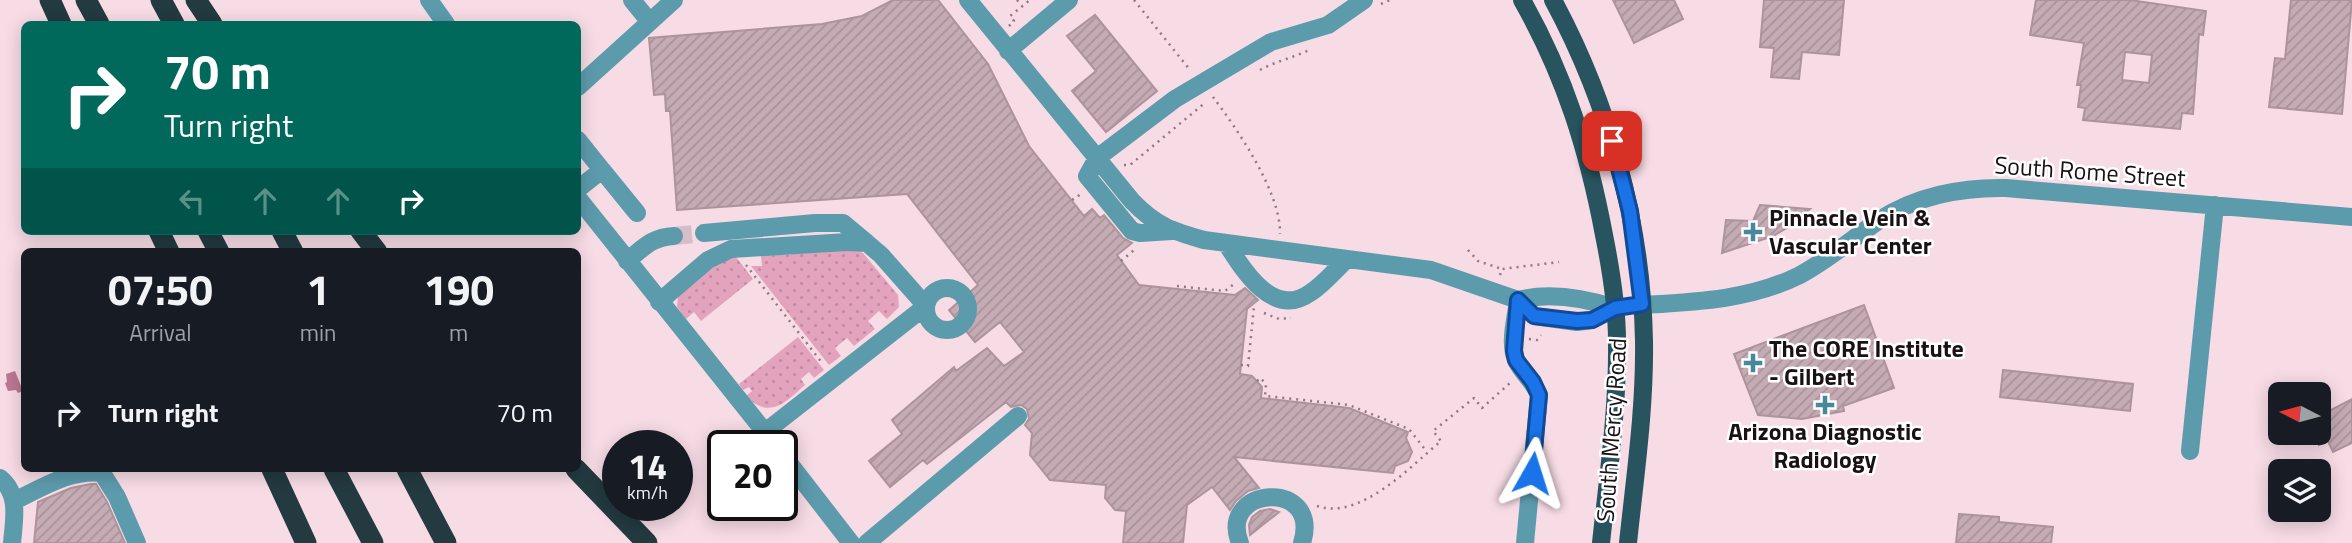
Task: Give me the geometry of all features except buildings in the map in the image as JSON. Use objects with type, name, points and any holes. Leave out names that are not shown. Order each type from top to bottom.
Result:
[{"type":"highway","points":[[50,0],[60,21]]},
{"type":"highway","points":[[86,0],[97,21]]},
{"type":"highway","points":[[161,0],[172,21]]},
{"type":"highway","points":[[196,0],[210,21]]},
{"type":"highway","points":[[273,472],[306,543]]},
{"type":"highway","points":[[336,472],[373,543]]},
{"type":"highway","points":[[409,472],[446,543]]},
{"type":"highway","points":[[579,472],[648,543]]},
{"type":"main road","name":"South Mercy Road","points":[[1522,0],[1569,96],[1601,218],[1615,308],[1615,383],[1602,537]]},
{"type":"main road","name":"South Mercy Road","points":[[1553,0],[1594,84],[1630,211],[1644,342],[1628,543]]},
{"type":"main road","points":[[1615,308],[1642,304]]},
{"type":"street","points":[[429,0],[444,21]]},
{"type":"street","points":[[632,0],[649,21]]},
{"type":"street","points":[[581,83],[674,0]]},
{"type":"street","points":[[968,0],[1149,219],[1173,231],[1204,240],[1431,270],[1518,300],[1534,316],[1592,320],[1615,308]]},
{"type":"street","points":[[1008,51],[1069,0]]},
{"type":"street","points":[[1173,231],[1132,231],[1087,176],[1097,159],[1175,99],[1207,90],[1271,42],[1328,25],[1371,3]]},
{"type":"street","points":[[581,144],[637,213]]},
{"type":"street","points":[[581,187],[602,170]]},
{"type":"street","name":"South Rome Street","points":[[1642,304],[1716,299],[1762,291],[1799,275],[1881,219],[1904,207],[1942,194],[1967,190],[2006,188],[2352,217]]},
{"type":"street","points":[[581,202],[763,430]]},
{"type":"street","points":[[2190,451],[2215,205]]},
{"type":"street","points":[[704,233],[843,223],[881,255],[926,306],[768,430]]},
{"type":"street","points":[[627,261],[652,240],[660,236],[674,236]]},
{"type":"street","points":[[659,302],[708,260],[734,249],[867,243]]},
{"type":"street","points":[[1226,243],[1252,279],[1273,297],[1284,301],[1309,295],[1347,259]]},
{"type":"street","points":[[1518,300],[1514,351],[1516,360],[1533,382],[1539,395],[1525,543]]},
{"type":"street","points":[[867,543],[1018,416]]},
{"type":"street","points":[[14,501],[71,475],[102,473],[117,498],[137,543]]},
{"type":"street","points":[[798,475],[851,543]]},
{"type":"street","points":[[0,478],[6,483],[14,501],[12,543]]},
{"type":"street","points":[[1240,543],[1237,526],[1244,509],[1259,498],[1268,496],[1286,499],[1300,511],[1305,531],[1302,543]]},
{"type":"path","points":[[1017,0],[1022,6]]},
{"type":"path","points":[[997,36],[1014,21],[1010,16],[1030,0]]},
{"type":"path","points":[[1134,0],[1245,142],[1267,186],[1281,224],[1279,250]]},
{"type":"path","points":[[1371,3],[1390,0]]},
{"type":"path","points":[[1257,71],[1318,46]]},
{"type":"path","points":[[1110,174],[1124,164],[1130,165],[1207,90],[1222,91]]},
{"type":"path","points":[[1072,200],[1095,185]]},
{"type":"path","points":[[1121,261],[1140,246]]},
{"type":"path","points":[[734,249],[834,378]]},
{"type":"path","points":[[1468,250],[1478,261],[1502,269],[1512,270],[1559,262]]},
{"type":"path","points":[[1494,292],[1502,269]]},
{"type":"path","points":[[1177,286],[1225,291],[1238,281]]},
{"type":"path","points":[[1241,365],[1248,366],[1254,304],[1273,317],[1295,317]]},
{"type":"path","points":[[1313,504],[1328,509],[1357,503],[1380,491],[1441,441],[1433,431],[1474,398],[1482,408],[1509,386],[1512,376]]},
{"type":"path","points":[[1257,381],[1261,378],[1266,385],[1265,397],[1349,405],[1409,429],[1427,452]]},
{"type":"shaded area","points":[[858,250],[898,295],[899,307],[887,319],[879,311],[868,321],[875,329],[854,346],[847,338],[835,348],[841,356],[829,365],[751,266],[762,266],[761,256]]},
{"type":"shaded area","points":[[728,257],[736,257],[753,279],[701,321],[694,312],[686,319],[677,307],[678,296]]},
{"type":"shaded area","points":[[798,337],[824,370],[814,378],[809,372],[801,379],[805,385],[784,403],[770,408],[754,403],[746,396],[752,391],[749,387],[743,390],[739,384]]},
{"type":"shaded area","points":[[15,371],[21,392],[8,391],[6,374]]},
{"type":"tunnel","points":[[674,236],[704,233]]},
{"type":"place","name":"Pinnacle Vein & Vascular Center","points":[[1753,232]]},
{"type":"place","name":"The CORE Institute - Gilbert","points":[[1753,363]]},
{"type":"place","name":"Arizona Diagnostic Radiology","points":[[1825,405]]},
{"type":"route","points":[[1532,473],[1539,395],[1533,382],[1516,360],[1514,351],[1518,300],[1534,316],[1577,321],[1592,320],[1615,308],[1642,304],[1630,211],[1612,141]]}]
